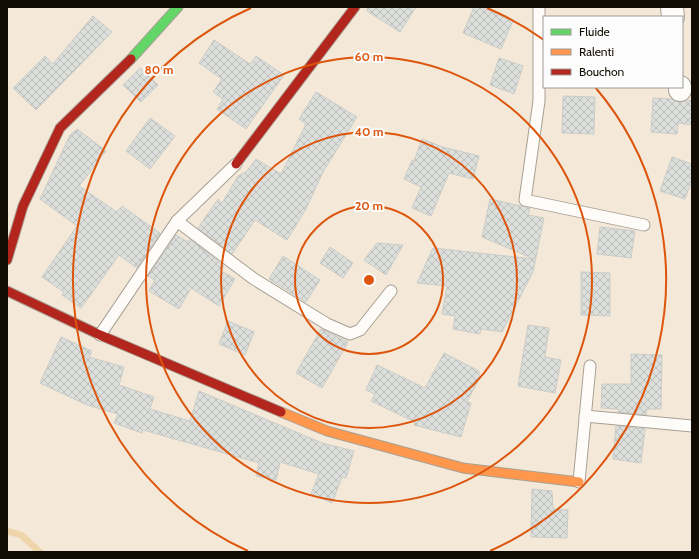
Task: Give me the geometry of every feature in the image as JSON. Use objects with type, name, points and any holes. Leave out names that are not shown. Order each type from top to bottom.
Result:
[{"type":"street","points":[[7,260],[23,206],[60,128],[122,69],[178,7]]},
{"type":"street","points":[[236,164],[355,7]]},
{"type":"street","points":[[7,291],[100,335],[327,431],[463,468],[579,482]]},
{"type":"lane","points":[[539,7],[538,101],[525,200],[644,225]]},
{"type":"lane","points":[[100,335],[177,221],[236,164]]},
{"type":"lane","points":[[177,221],[254,279],[327,324],[350,334],[360,330],[391,292]]},
{"type":"lane","points":[[579,482],[590,366]]},
{"type":"lane","points":[[585,416],[692,426]]},
{"type":"building","points":[[367,7],[416,7],[400,32],[367,11]]},
{"type":"building","points":[[474,7],[481,7],[513,21],[501,49],[463,33]]},
{"type":"building","points":[[93,16],[112,32],[36,110],[13,88],[45,56],[53,64]]},
{"type":"building","points":[[214,40],[250,64],[256,56],[284,75],[246,129],[217,109],[223,99],[213,92],[222,79],[199,63]]},
{"type":"building","points":[[499,58],[523,66],[514,94],[490,85]]},
{"type":"building","points":[[140,68],[158,85],[141,102],[123,85]]},
{"type":"building","points":[[316,92],[357,117],[323,172],[306,209],[287,240],[255,220],[232,254],[198,228],[218,199],[222,203],[238,176],[246,172],[256,159],[281,174],[306,124],[299,119]]},
{"type":"building","points":[[563,96],[595,97],[594,134],[562,133]]},
{"type":"building","points":[[653,98],[672,99],[680,102],[692,100],[692,125],[678,123],[677,134],[651,132]]},
{"type":"building","points":[[150,118],[175,136],[150,169],[126,151]]},
{"type":"building","points":[[77,129],[106,151],[79,186],[117,212],[122,206],[160,233],[137,268],[119,255],[81,308],[62,295],[64,292],[42,277],[77,226],[40,199],[70,135]]},
{"type":"building","points":[[422,139],[443,147],[479,156],[473,179],[449,173],[431,216],[412,208],[421,187],[404,179],[412,160],[414,161]]},
{"type":"building","points":[[672,157],[692,164],[692,180],[685,199],[660,191]]},
{"type":"building","points":[[490,199],[530,208],[528,215],[544,218],[533,272],[502,332],[481,329],[480,334],[453,329],[455,316],[442,314],[447,286],[417,283],[433,248],[534,259],[482,237]]},
{"type":"building","points":[[600,227],[635,231],[631,258],[597,254]]},
{"type":"building","points":[[176,235],[188,242],[190,239],[224,266],[221,271],[235,279],[219,306],[191,288],[179,309],[149,291],[155,280],[148,276]]},
{"type":"building","points":[[377,243],[403,245],[386,275],[364,260]]},
{"type":"building","points":[[330,247],[353,263],[343,278],[320,263]]},
{"type":"building","points":[[283,256],[320,280],[306,302],[269,279]]},
{"type":"building","points":[[581,272],[610,273],[610,316],[581,315]]},
{"type":"building","points":[[228,321],[254,332],[245,355],[219,344]]},
{"type":"building","points":[[528,325],[549,328],[545,357],[561,360],[555,393],[518,386]]},
{"type":"building","points":[[321,329],[348,342],[322,388],[296,373]]},
{"type":"building","points":[[61,337],[92,351],[89,357],[124,367],[119,385],[154,397],[150,409],[190,421],[199,391],[322,443],[354,451],[346,478],[342,477],[332,503],[311,494],[319,474],[280,462],[276,480],[256,476],[259,463],[143,430],[142,433],[114,423],[118,414],[87,405],[40,383]]},
{"type":"building","points":[[444,353],[479,371],[479,379],[467,402],[471,403],[461,437],[414,425],[415,422],[371,401],[375,394],[366,390],[377,365],[425,388]]},
{"type":"building","points":[[631,354],[662,355],[661,409],[647,409],[646,415],[618,412],[618,409],[601,408],[602,384],[631,384]]},
{"type":"building","points":[[616,426],[645,429],[641,463],[613,459]]},
{"type":"building","points":[[532,489],[552,491],[553,509],[568,510],[567,538],[531,537]]},
{"type":"waterway","points":[[7,531],[21,535],[40,552]]},
{"type":"traffic: fast","points":[[131,59],[178,7]]},
{"type":"traffic: slow","points":[[281,412],[327,431],[463,468],[579,482]]},
{"type":"traffic: jam","points":[[236,164],[355,7]]},
{"type":"traffic: jam","points":[[7,260],[23,206],[60,128],[131,59]]},
{"type":"traffic: jam","points":[[7,291],[100,335],[281,412]]}]
